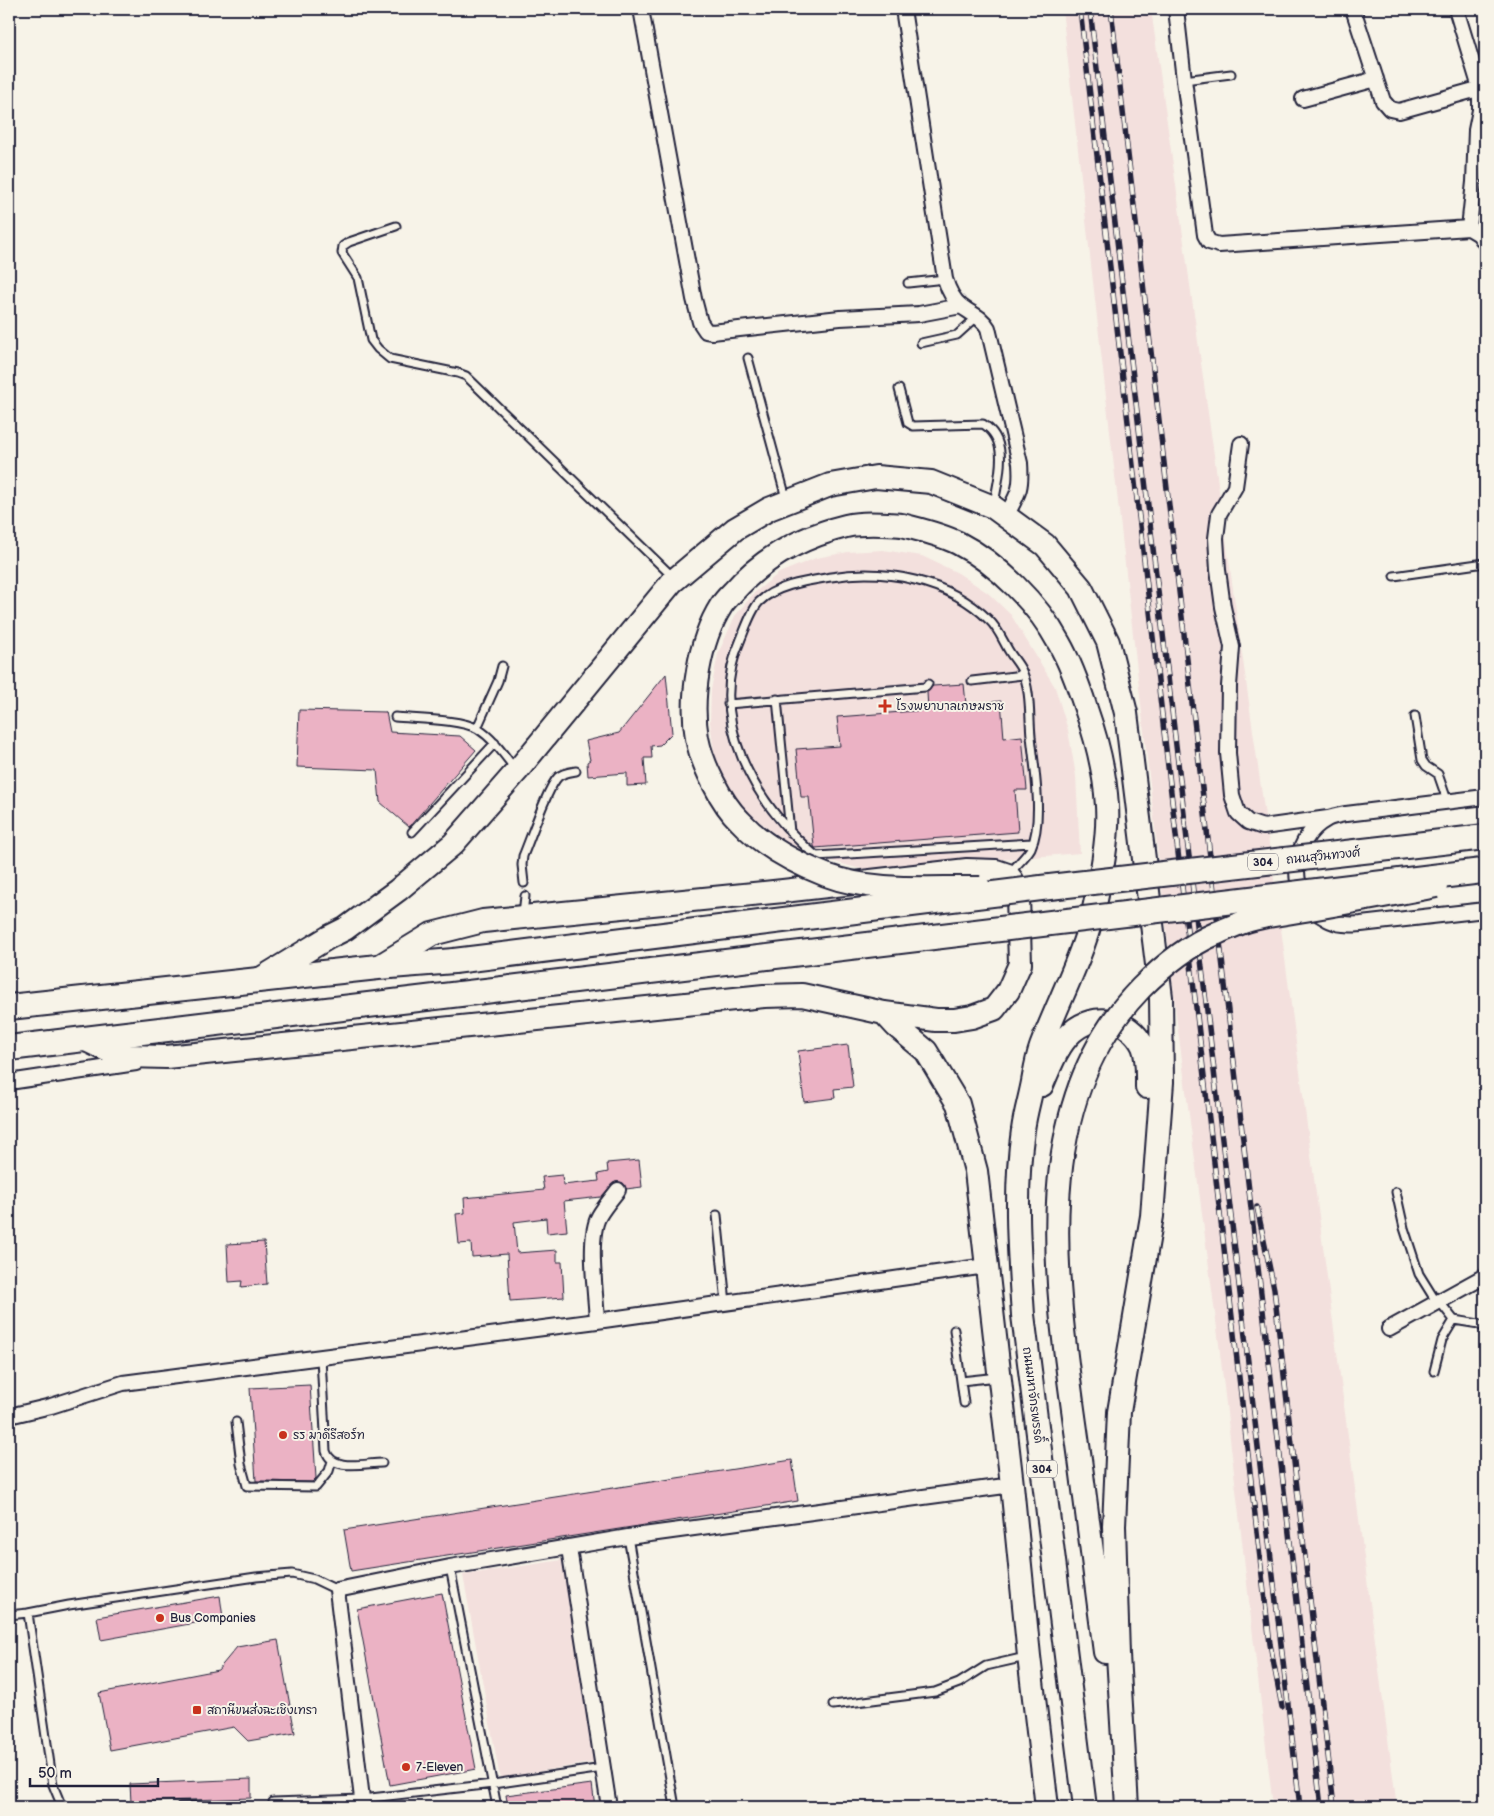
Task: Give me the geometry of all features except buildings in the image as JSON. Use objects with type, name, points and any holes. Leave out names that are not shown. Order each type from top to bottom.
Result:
[{"type":"highway","name":"ถนนสุวินทวงศ์","points":[[9,1008],[454,960],[1041,888],[1485,837]]},
{"type":"highway","points":[[9,1048],[1484,870]]},
{"type":"main road","points":[[257,981],[328,937],[345,929],[398,890],[453,844],[676,579],[735,529],[769,509],[830,485],[876,476],[931,482],[999,512],[1046,545],[1081,588],[1108,642],[1126,714],[1161,997],[1162,1082],[1152,1216],[1119,1412],[1115,1507],[1118,1655],[1126,1807]]},
{"type":"main road","points":[[1023,1130],[1040,1049],[1074,972],[1093,913],[1104,856],[1107,807],[1101,763],[1078,686],[1059,643],[1038,611],[1008,580],[988,563],[959,544],[930,532],[902,525],[874,524],[847,526],[815,536],[784,549],[756,569],[742,582],[721,606],[707,637],[698,668],[695,702],[697,738],[707,768],[722,797],[739,821],[766,843],[796,862],[828,875],[865,885],[1041,888]]},
{"type":"main road","points":[[84,1039],[111,1052],[127,1056],[166,1057],[764,996],[802,995],[884,1013],[923,1019],[954,1020],[972,1017],[994,1009],[1008,991],[1020,964],[1018,896],[1008,875],[996,871],[967,870],[783,891],[524,906],[483,921],[432,934],[378,967]]},
{"type":"main road","points":[[1126,1807],[1083,1482],[1058,1274],[1056,1225],[1058,1179],[1066,1134],[1078,1095],[1106,1031],[1126,1004],[1150,979],[1182,953],[1213,935],[1250,920],[1445,884],[1484,870]]},
{"type":"main road","points":[[884,1013],[896,1026],[926,1050],[958,1104],[976,1171],[1047,1807]]},
{"type":"main road","points":[[1023,1130],[1056,1052],[1071,1033],[1082,1024],[1096,1020],[1110,1020],[1124,1025],[1135,1034],[1143,1046],[1146,1060],[1152,1216]]},
{"type":"main road","name":"ถนนมหาจักรพรรดิ์","points":[[1023,1130],[1019,1177],[1019,1214],[1023,1315],[1085,1807]]},
{"type":"street","points":[[641,9],[694,299],[700,322],[706,331],[712,332],[840,318],[918,314],[961,306]]},
{"type":"street","points":[[903,9],[945,278],[949,290],[961,306],[979,316],[988,328],[1020,463],[1022,482],[1018,493],[999,512]]},
{"type":"street","points":[[1176,9],[1205,235],[1209,242],[1219,245],[1469,228],[1479,234],[1485,242]]},
{"type":"street","points":[[1352,9],[1376,79],[1386,105],[1390,109],[1399,110],[1482,88]]},
{"type":"street","points":[[1456,9],[1482,88],[1476,130],[1480,180],[1469,228]]},
{"type":"street","points":[[1303,99],[1376,79]]},
{"type":"street","points":[[1240,444],[1235,487],[1219,514],[1216,538],[1223,606],[1232,647],[1228,744],[1232,795],[1238,813],[1248,822],[1264,827],[1447,800],[1485,797]]},
{"type":"street","points":[[1328,818],[1313,829],[1302,843],[1297,861],[1297,879],[1302,896],[1313,910],[1327,920],[1344,925],[1361,924],[1485,910]]},
{"type":"street","points":[[9,1082],[102,1069],[166,1057]]},
{"type":"street","points":[[597,1321],[594,1228],[599,1216],[618,1190]]},
{"type":"street","points":[[9,1416],[51,1406],[105,1387],[123,1383],[597,1321],[986,1266]]},
{"type":"street","points":[[1389,1329],[1485,1276]]},
{"type":"street","points":[[362,1803],[337,1590],[450,1567],[628,1538],[1012,1485]]},
{"type":"street","points":[[569,1548],[609,1807]]},
{"type":"lane","points":[[1184,80],[1231,74]]},
{"type":"lane","points":[[396,226],[349,242],[343,246],[342,253],[358,278],[371,340],[378,349],[390,359],[466,376],[676,579]]},
{"type":"lane","points":[[908,283],[945,278]]},
{"type":"lane","points":[[921,344],[956,335],[979,316]]},
{"type":"lane","points":[[748,358],[787,501]]},
{"type":"lane","points":[[899,389],[908,423],[913,426],[983,424],[991,428],[997,437],[1000,450],[999,512]]},
{"type":"lane","points":[[1394,576],[1485,563]]},
{"type":"lane","points":[[1008,875],[1030,850],[1036,830],[1037,796],[1027,693],[1023,675],[991,622],[963,600],[921,580],[879,574],[848,574],[811,581],[773,592],[758,603],[737,646],[728,688],[728,704],[739,755],[760,793],[790,832],[816,856],[1032,843]]},
{"type":"lane","points":[[477,728],[498,681],[502,666]]},
{"type":"lane","points":[[972,681],[1023,675]]},
{"type":"lane","points":[[728,704],[926,687],[928,684]]},
{"type":"lane","points":[[776,699],[790,832]]},
{"type":"lane","points":[[1415,716],[1422,760],[1426,766],[1438,774],[1447,800]]},
{"type":"lane","points":[[395,717],[460,723],[477,728],[495,743],[516,771]]},
{"type":"lane","points":[[412,832],[495,743]]},
{"type":"lane","points":[[524,883],[522,873],[523,856],[550,789],[558,778],[564,774],[576,771]]},
{"type":"lane","points":[[1396,1192],[1404,1228],[1419,1274],[1438,1302],[1454,1320],[1479,1324],[1485,1329]]},
{"type":"lane","points":[[717,1215],[726,1303]]},
{"type":"lane","points":[[1434,1371],[1442,1340],[1454,1320]]},
{"type":"lane","points":[[954,1330],[964,1404]]},
{"type":"lane","points":[[322,1358],[326,1451],[328,1457],[339,1464],[382,1463]]},
{"type":"lane","points":[[961,1381],[998,1377]]},
{"type":"lane","points":[[236,1422],[241,1464],[246,1486],[316,1487],[329,1471],[332,1461]]},
{"type":"lane","points":[[628,1538],[675,1807]]},
{"type":"lane","points":[[450,1567],[497,1807]]},
{"type":"lane","points":[[9,1615],[256,1577],[292,1574],[314,1579],[337,1590]]},
{"type":"lane","points":[[28,1612],[54,1785],[60,1802],[65,1807]]},
{"type":"lane","points":[[833,1705],[947,1689],[986,1666],[1029,1656]]},
{"type":"lane","points":[[273,1802],[362,1803],[603,1768]]},
{"type":"lane","points":[[180,1807],[201,1806]]},
{"type":"shaded area","points":[[1062,9],[1151,9],[1282,936],[1397,1807],[1273,1807],[1219,1344],[1177,1022]]},
{"type":"shaded area","name":"โรงพยาบาลเกษมราช","points":[[883,550],[922,556],[958,573],[988,593],[1011,615],[1055,687],[1068,730],[1076,776],[1080,853],[868,871],[810,855],[782,840],[749,813],[731,791],[715,759],[710,722],[711,690],[718,654],[735,616],[754,593],[779,573],[816,558],[848,552]]},
{"type":"shaded area","points":[[562,1560],[595,1762],[500,1778],[463,1575]]},
{"type":"railway","points":[[1080,9],[1270,1644],[1282,1707]]},
{"type":"railway","points":[[1090,9],[1300,1807]]},
{"type":"railway","points":[[1111,9],[1321,1807]]},
{"type":"railway","points":[[1257,1207],[1274,1289],[1334,1807]]},
{"type":"place","name":"โรงพยาบาลเกษมราช","points":[[885,706]]},
{"type":"place","name":"รร มาดีรีสอร์ท","points":[[283,1435]]},
{"type":"place","name":"Bus Companies","points":[[160,1618]]},
{"type":"place","name":"สถานีขนส่งฉะเชิงเทรา","points":[[197,1710]]},
{"type":"place","name":"7-Eleven","points":[[406,1767]]}]
